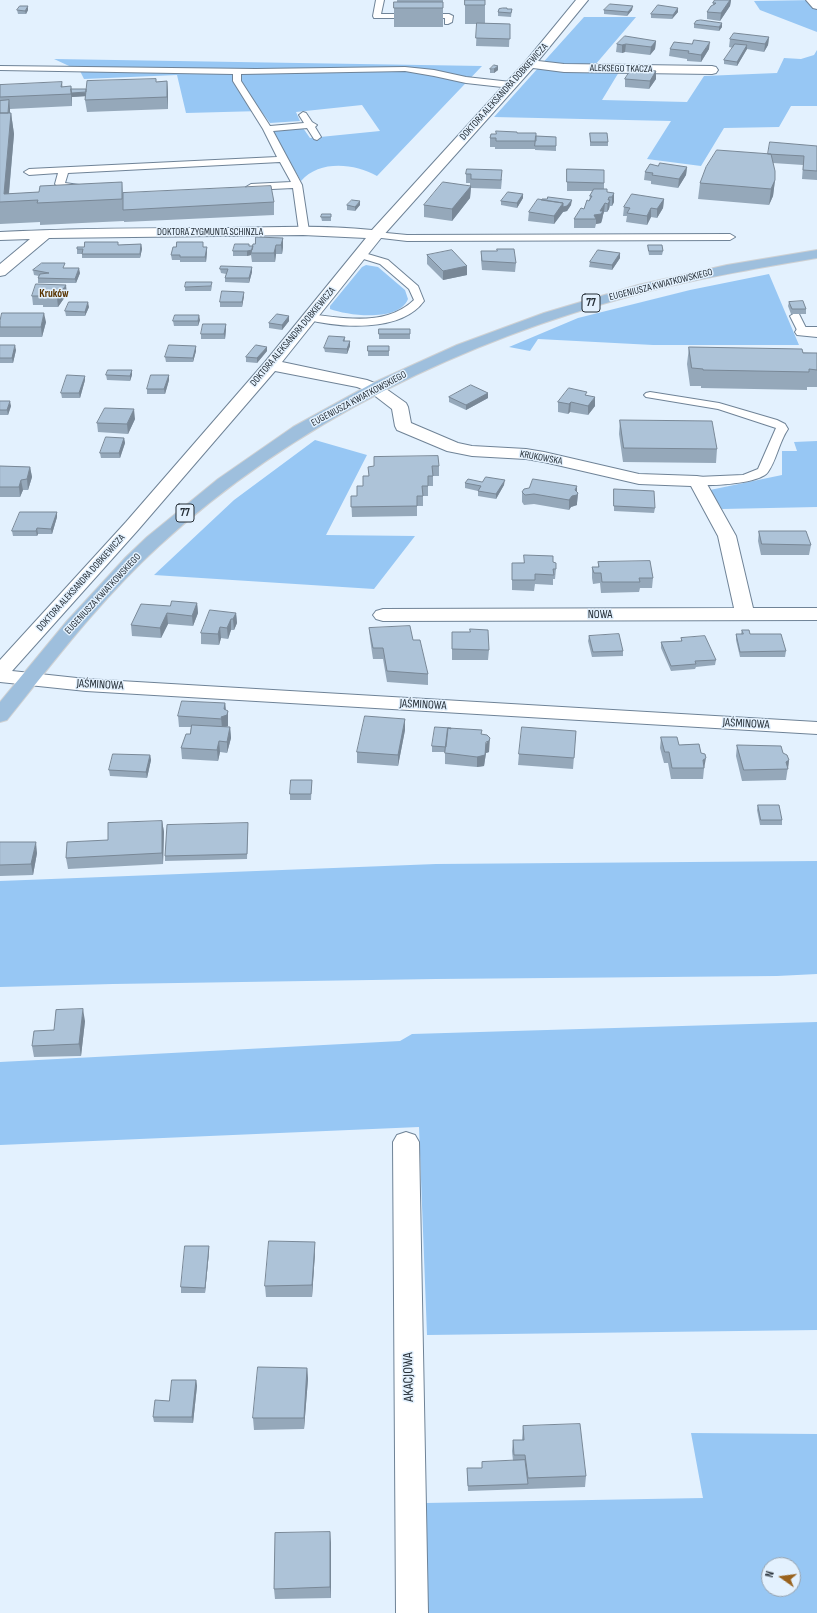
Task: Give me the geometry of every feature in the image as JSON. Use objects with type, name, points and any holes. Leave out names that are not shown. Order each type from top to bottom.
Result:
[{"type":"main road","name":"EUGENIUSZA KWIATKOWSKIEGO","points":[[0,716],[90,606],[132,562],[177,520],[230,478],[268,450],[317,420],[444,356],[472,344],[580,306],[691,277],[755,264],[817,254]]},
{"type":"street","name":"DOKTORA ALEKSANDRA DOBKIEWICZA","points":[[0,672],[132,526],[271,365],[376,235],[530,64],[582,0]]},
{"type":"street","points":[[812,0],[817,6]]},
{"type":"street","name":"ALEKSEGO TKACZA","points":[[530,64],[564,68],[712,70]]},
{"type":"street","name":"DOKTORA ZYGMUNTA SCHINZLA","points":[[0,236],[45,234],[304,231],[348,232],[376,235]]},
{"type":"street","points":[[0,272],[45,234]]},
{"type":"street","name":"KRUKOWSKA","points":[[271,365],[340,378],[376,389],[400,407],[403,426],[453,447],[472,451],[526,454],[544,457],[638,479],[697,481]]},
{"type":"street","points":[[697,481],[727,536],[745,614]]},
{"type":"street","name":"NOWA","points":[[383,615],[817,614]]},
{"type":"street","name":"JAŚMINOWA","points":[[0,676],[86,685],[817,728]]},
{"type":"street","name":"AKACJOWA","points":[[406,1142],[412,1613]]},
{"type":"lane","points":[[380,0],[377,16],[449,16]]},
{"type":"lane","points":[[0,68],[237,71],[405,69],[434,73],[466,80],[511,85]]},
{"type":"lane","points":[[237,71],[237,81],[267,129],[297,185],[304,231]]},
{"type":"lane","points":[[303,115],[312,125],[317,137]]},
{"type":"lane","points":[[267,129],[312,125]]},
{"type":"lane","points":[[29,172],[282,159]]},
{"type":"lane","points":[[64,170],[60,184],[95,190]]},
{"type":"lane","points":[[239,188],[297,185]]},
{"type":"lane","points":[[376,235],[407,238],[730,237]]},
{"type":"lane","points":[[309,317],[342,321],[381,320],[393,318],[414,308],[419,301],[414,288],[384,262],[361,255]]},
{"type":"lane","points":[[796,316],[810,332]]},
{"type":"lane","points":[[650,395],[719,406],[774,422],[781,426],[782,429],[776,438],[763,470],[756,475],[744,478],[697,481]]},
{"type":"shaded area","points":[[817,0],[817,32],[760,10],[754,1]]},
{"type":"shaded area","points":[[584,17],[636,17],[595,65],[622,67],[602,100],[687,102],[704,76],[777,73],[784,58],[801,59],[814,55],[817,50],[817,106],[791,106],[779,127],[724,128],[701,166],[647,159],[671,121],[494,117]]},
{"type":"shaded area","points":[[54,59],[482,66],[377,176],[358,168],[337,166],[317,170],[308,174],[301,181],[272,131],[303,128],[310,138],[380,131],[362,105],[296,112],[300,121],[270,123],[261,111],[186,113],[177,75],[84,79],[80,71]]},
{"type":"shaded area","points":[[366,265],[378,267],[405,290],[408,299],[403,306],[395,311],[373,315],[349,314],[330,309],[330,306],[362,267]]},
{"type":"shaded area","points":[[769,274],[799,345],[653,345],[538,339],[530,351],[509,347],[578,318],[690,290]]},
{"type":"shaded area","points":[[315,440],[367,455],[326,535],[415,536],[374,589],[154,575],[234,500]]},
{"type":"shaded area","points":[[817,441],[817,507],[722,509],[710,490],[782,475],[782,451],[797,451],[794,442]]},
{"type":"shaded area","points":[[817,861],[817,974],[777,976],[436,979],[0,987],[0,881],[436,864]]},
{"type":"shaded area","points":[[817,1022],[817,1330],[427,1335],[419,1127],[0,1145],[0,1062],[400,1041],[412,1034]]},
{"type":"shaded area","points":[[691,1433],[817,1434],[817,1613],[426,1613],[425,1503],[703,1498]]},
{"type":"building","points":[[465,0],[485,0],[485,5],[465,5]]},
{"type":"building","points":[[715,0],[730,0],[721,13],[707,12],[711,6],[716,3],[713,3]]},
{"type":"building","points":[[394,2],[443,2],[443,8],[394,8]]},
{"type":"building","points":[[610,4],[633,6],[628,12],[604,10]]},
{"type":"building","points":[[658,5],[678,8],[673,15],[651,14]]},
{"type":"building","points":[[20,6],[28,6],[25,11],[17,10]]},
{"type":"building","points":[[499,9],[512,9],[511,13],[498,12]]},
{"type":"building","points":[[701,20],[722,23],[719,27],[694,24],[696,21]]},
{"type":"building","points":[[477,23],[510,24],[510,39],[476,38]]},
{"type":"building","points":[[734,33],[769,37],[765,44],[730,39]]},
{"type":"building","points":[[625,36],[656,41],[651,47],[617,44]]},
{"type":"building","points":[[694,40],[710,42],[701,55],[688,53],[689,51],[670,49],[674,42],[692,44]]},
{"type":"building","points":[[735,44],[747,45],[737,62],[724,60]]},
{"type":"building","points":[[494,65],[498,66],[494,69],[490,69]]},
{"type":"building","points":[[632,68],[656,71],[650,81],[625,79]]},
{"type":"building","points":[[156,79],[156,82],[167,81],[167,97],[85,100],[87,81]]},
{"type":"building","points":[[62,82],[61,87],[71,86],[71,94],[0,97],[0,85]]},
{"type":"building","points":[[71,89],[86,89],[86,92],[72,93]]},
{"type":"building","points":[[9,100],[8,113],[0,113],[0,101]]},
{"type":"building","points":[[0,113],[11,113],[4,194],[39,192],[40,186],[122,182],[122,199],[37,203],[38,200],[0,202]]},
{"type":"building","points":[[496,131],[536,133],[536,141],[496,141],[496,138],[490,138],[491,134],[496,134]]},
{"type":"building","points":[[590,133],[607,133],[608,142],[591,142]]},
{"type":"building","points":[[536,136],[556,137],[556,146],[535,146]]},
{"type":"building","points":[[770,142],[817,146],[817,171],[803,170],[804,156],[768,154]]},
{"type":"building","points":[[717,150],[771,154],[775,171],[775,180],[771,189],[700,183],[706,167]]},
{"type":"building","points":[[660,163],[687,167],[679,179],[652,175],[653,173],[645,172],[650,164],[658,166]]},
{"type":"building","points":[[467,169],[502,170],[501,180],[471,179],[471,174],[466,174]]},
{"type":"building","points":[[567,169],[604,170],[604,183],[567,182]]},
{"type":"building","points":[[443,182],[471,186],[452,209],[424,205]]},
{"type":"building","points":[[271,186],[274,202],[123,210],[123,193]]},
{"type":"building","points":[[594,189],[607,189],[607,192],[614,193],[612,197],[609,197],[608,200],[610,200],[608,204],[605,203],[600,211],[603,211],[601,214],[594,215],[596,219],[574,219],[581,208],[584,209],[587,200],[589,201],[592,196],[590,196]]},
{"type":"building","points":[[508,192],[523,194],[517,203],[501,201]]},
{"type":"building","points":[[632,194],[664,199],[657,209],[651,208],[647,216],[627,213],[630,208],[624,207]]},
{"type":"building","points":[[548,197],[572,200],[567,206],[563,207],[563,203],[541,200],[547,199]]},
{"type":"building","points":[[538,199],[563,203],[554,216],[529,212]]},
{"type":"building","points":[[352,200],[360,201],[355,207],[347,205]]},
{"type":"building","points":[[322,214],[331,214],[331,217],[321,217]]},
{"type":"building","points":[[256,237],[283,238],[281,245],[276,245],[274,253],[251,253]]},
{"type":"building","points":[[85,242],[118,242],[118,245],[141,244],[140,254],[82,254],[83,249],[77,249],[77,247],[84,247]]},
{"type":"building","points":[[177,242],[203,242],[203,247],[207,247],[205,257],[180,257],[180,255],[171,255],[173,247],[176,247]]},
{"type":"building","points":[[235,244],[249,244],[249,246],[253,246],[252,250],[233,251]]},
{"type":"building","points":[[648,245],[662,245],[663,251],[649,251]]},
{"type":"building","points":[[497,249],[514,249],[516,263],[482,261],[481,251],[497,251]]},
{"type":"building","points":[[452,250],[467,266],[443,271],[427,255]]},
{"type":"building","points":[[598,250],[620,253],[612,265],[590,262]]},
{"type":"building","points":[[42,263],[65,263],[63,268],[79,268],[75,279],[38,278],[40,274],[49,273],[33,270]]},
{"type":"building","points":[[221,266],[252,267],[249,278],[225,278],[228,269],[220,269]]},
{"type":"building","points":[[186,282],[212,282],[211,286],[185,287]]},
{"type":"building","points":[[36,284],[66,285],[57,298],[32,296]]},
{"type":"building","points":[[222,291],[244,292],[242,302],[220,302]]},
{"type":"building","points":[[803,301],[806,309],[792,309],[789,302]]},
{"type":"building","points":[[69,302],[88,302],[85,312],[65,311]]},
{"type":"building","points":[[2,313],[44,313],[41,327],[0,327]]},
{"type":"building","points":[[277,314],[289,316],[282,325],[269,323]]},
{"type":"building","points":[[175,315],[199,315],[198,321],[173,321]]},
{"type":"building","points":[[203,324],[226,324],[224,334],[201,334]]},
{"type":"building","points":[[379,329],[410,329],[410,334],[379,334]]},
{"type":"building","points":[[329,336],[345,337],[343,341],[350,341],[347,349],[324,348]]},
{"type":"building","points":[[0,345],[15,345],[12,358],[0,358]]},
{"type":"building","points":[[169,345],[196,346],[193,358],[165,357]]},
{"type":"building","points":[[256,345],[267,347],[257,358],[246,357]]},
{"type":"building","points":[[368,346],[389,346],[389,351],[368,351]]},
{"type":"building","points":[[689,347],[802,349],[803,353],[817,353],[817,370],[809,369],[809,372],[703,370],[692,368]]},
{"type":"building","points":[[108,370],[132,370],[130,376],[106,375]]},
{"type":"building","points":[[67,375],[85,376],[79,393],[61,393]]},
{"type":"building","points":[[151,375],[169,375],[164,389],[147,389]]},
{"type":"building","points":[[471,385],[488,393],[466,405],[449,397]]},
{"type":"building","points":[[569,388],[587,392],[585,395],[595,397],[588,406],[571,402],[569,404],[558,402]]},
{"type":"building","points":[[0,401],[10,401],[7,410],[0,410]]},
{"type":"building","points":[[105,408],[134,409],[127,424],[97,423]]},
{"type":"building","points":[[620,420],[712,421],[717,449],[624,448]]},
{"type":"building","points":[[106,437],[124,438],[119,453],[100,453]]},
{"type":"building","points":[[438,456],[439,466],[432,466],[433,476],[428,476],[428,486],[422,486],[423,496],[417,496],[417,506],[351,507],[351,496],[357,496],[357,486],[363,486],[363,476],[369,476],[368,467],[374,466],[374,457]]},
{"type":"building","points":[[0,466],[30,467],[27,479],[21,480],[19,487],[0,487]]},
{"type":"building","points":[[486,477],[505,480],[496,494],[478,491],[481,486],[465,483],[468,479],[482,482]]},
{"type":"building","points":[[533,479],[577,486],[575,490],[578,493],[577,495],[572,496],[569,500],[534,494],[525,495],[522,492],[524,489],[529,488]]},
{"type":"building","points":[[614,489],[654,491],[655,508],[614,506]]},
{"type":"building","points":[[20,512],[57,512],[51,529],[37,528],[36,531],[12,531]]},
{"type":"building","points":[[759,531],[806,531],[811,545],[762,544]]},
{"type":"building","points":[[524,555],[553,556],[553,562],[556,563],[556,569],[553,569],[554,575],[535,574],[535,580],[512,580],[512,563],[524,563]]},
{"type":"building","points":[[650,561],[653,578],[639,578],[640,582],[602,582],[601,573],[594,573],[592,567],[599,567],[598,562]]},
{"type":"building","points":[[172,601],[197,603],[192,616],[167,613],[160,628],[131,625],[141,604],[170,606]]},
{"type":"building","points":[[210,610],[236,613],[233,619],[231,619],[227,628],[220,627],[218,634],[201,633]]},
{"type":"building","points":[[410,626],[413,640],[420,640],[428,674],[387,671],[383,648],[373,648],[369,628]]},
{"type":"building","points":[[470,629],[488,630],[489,650],[452,649],[452,632],[470,632]]},
{"type":"building","points":[[742,630],[749,630],[750,634],[781,634],[786,651],[740,652],[736,634],[743,634]]},
{"type":"building","points":[[619,634],[623,651],[593,652],[589,636]]},
{"type":"building","points":[[705,636],[716,660],[695,661],[696,664],[671,666],[661,642],[682,641],[681,638]]},
{"type":"building","points":[[182,701],[225,703],[224,709],[228,711],[227,715],[221,717],[222,719],[178,716]]},
{"type":"building","points":[[365,716],[405,719],[398,755],[357,752]]},
{"type":"building","points":[[192,725],[230,727],[227,742],[219,741],[217,750],[181,748],[186,734],[190,734]]},
{"type":"building","points":[[435,727],[451,728],[448,728],[446,747],[432,746]]},
{"type":"building","points":[[522,727],[576,731],[574,758],[519,754]]},
{"type":"building","points":[[448,728],[482,730],[481,734],[487,735],[490,738],[489,741],[486,742],[485,755],[477,757],[445,753]]},
{"type":"building","points":[[661,737],[677,737],[679,745],[699,744],[701,753],[705,754],[706,758],[703,760],[704,768],[672,768],[669,752],[665,752]]},
{"type":"building","points":[[737,745],[781,746],[783,753],[787,755],[789,760],[786,762],[788,769],[744,770]]},
{"type":"building","points":[[113,754],[150,755],[146,772],[109,770]]},
{"type":"building","points":[[291,780],[312,780],[311,794],[290,794]]},
{"type":"building","points":[[758,805],[779,805],[782,820],[761,820]]},
{"type":"building","points":[[162,821],[162,853],[66,858],[67,842],[108,840],[108,823]]},
{"type":"building","points":[[248,823],[247,854],[165,856],[167,825]]},
{"type":"building","points":[[0,842],[36,842],[31,864],[0,865]]},
{"type":"building","points":[[83,1009],[79,1044],[32,1046],[34,1031],[54,1030],[56,1010]]},
{"type":"building","points":[[269,1241],[315,1242],[312,1285],[265,1286]]},
{"type":"building","points":[[185,1246],[209,1246],[205,1288],[181,1287]]},
{"type":"building","points":[[258,1367],[307,1368],[304,1418],[253,1418]]},
{"type":"building","points":[[172,1380],[196,1380],[192,1417],[153,1417],[155,1400],[169,1401]]},
{"type":"building","points":[[580,1424],[586,1476],[528,1478],[525,1455],[514,1455],[513,1440],[524,1440],[523,1426]]},
{"type":"building","points":[[525,1460],[528,1484],[468,1486],[467,1468],[482,1468],[482,1462]]},
{"type":"building","points":[[330,1532],[330,1587],[274,1589],[275,1533]]},
{"type":"district","name":"Kruków","points":[[54,294]]}]
